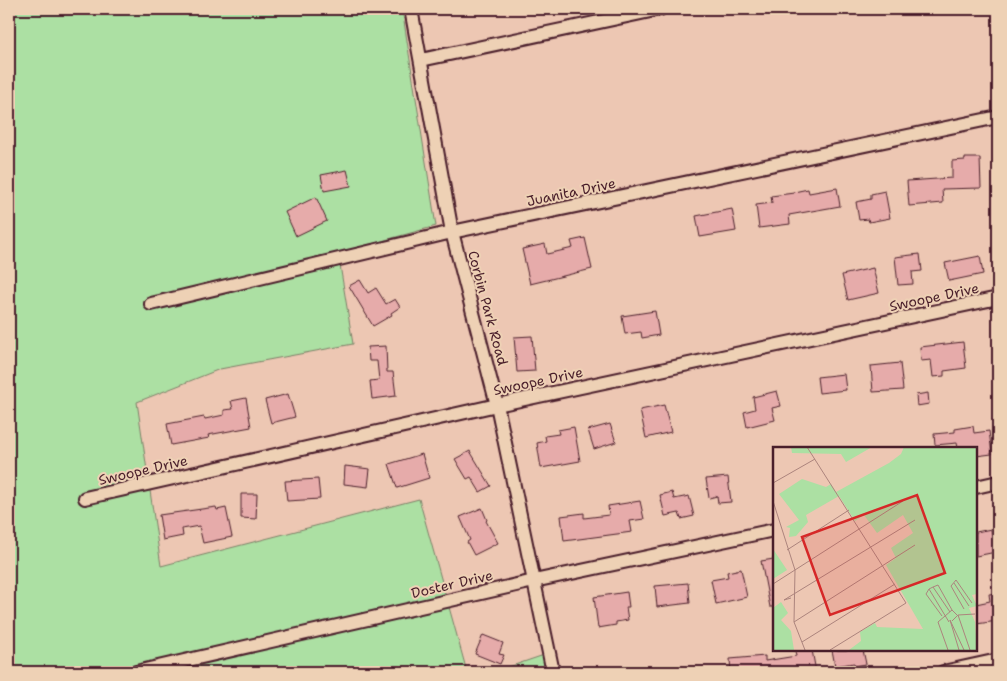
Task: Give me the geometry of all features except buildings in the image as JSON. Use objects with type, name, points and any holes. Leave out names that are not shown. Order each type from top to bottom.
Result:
[{"type":"street","name":"Corbin Park Road","points":[[411,9],[452,232],[497,405],[553,672]]},
{"type":"street","points":[[421,60],[660,9]]},
{"type":"street","name":"Juanita Drive","points":[[151,304],[452,232],[998,117]]},
{"type":"street","name":"Swoope Drive","points":[[85,498],[497,405],[998,298]]},
{"type":"street","points":[[977,487],[998,482]]},
{"type":"street","name":"Doster Drive","points":[[136,672],[534,580],[773,530]]},
{"type":"street","points":[[943,672],[998,660]]},
{"type":"green space","points":[[9,9],[402,9],[436,226],[338,253],[353,344],[220,369],[137,402],[161,566],[419,499],[467,672],[9,672]]},
{"type":"green space","points":[[550,653],[555,672],[494,672]]}]
